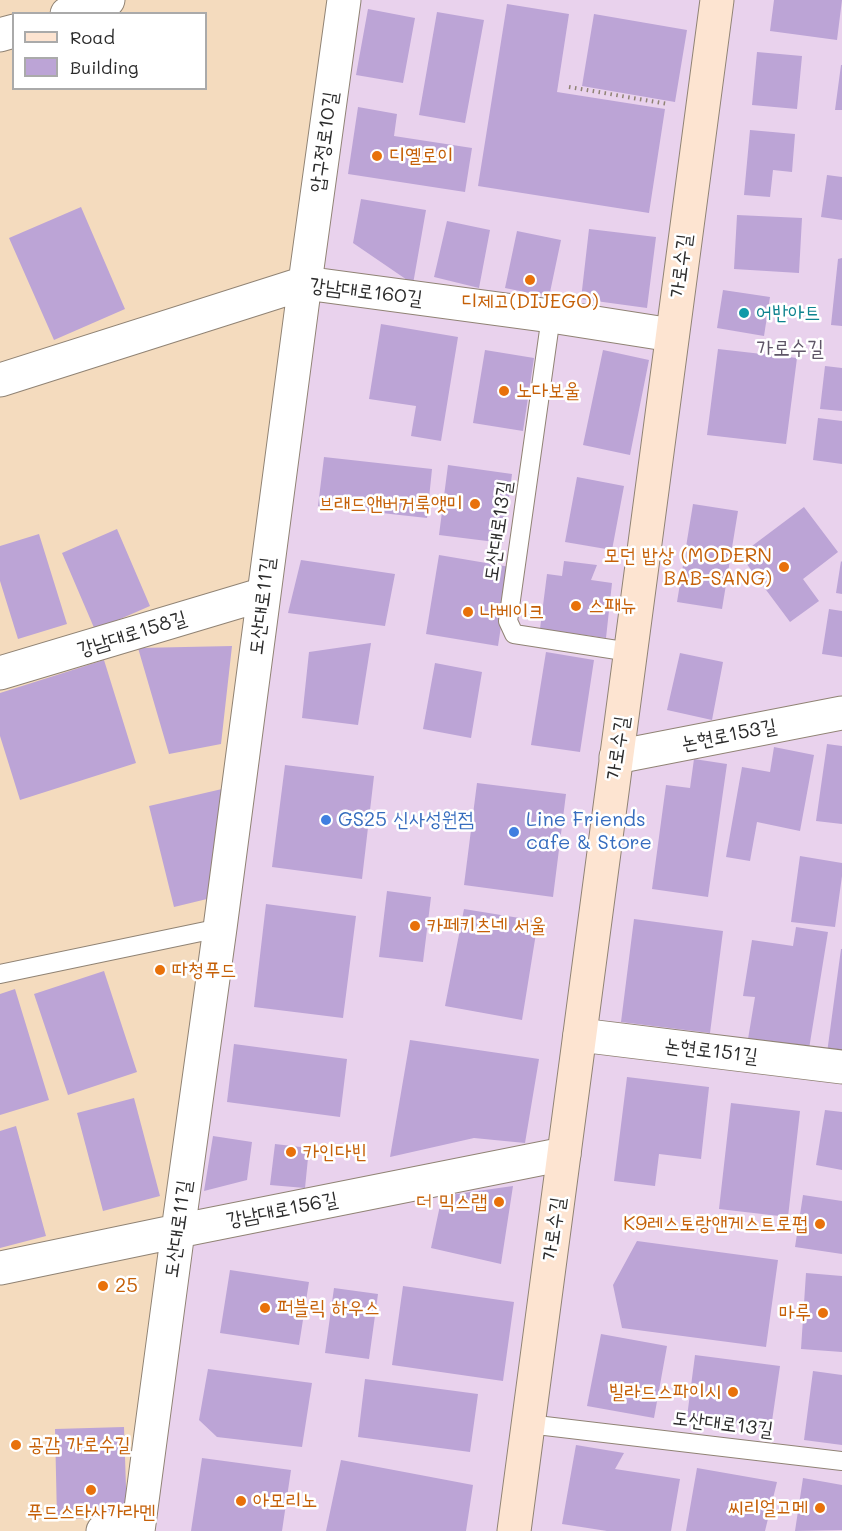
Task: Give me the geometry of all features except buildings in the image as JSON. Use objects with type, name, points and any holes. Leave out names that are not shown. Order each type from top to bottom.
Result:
[{"type":"street","points":[[73,12],[108,0]]},
{"type":"street","name":"압구정로10길","points":[[305,283],[344,0]]},
{"type":"street","name":"가로수길","points":[[514,1531],[717,0]]},
{"type":"street","name":"강남대로160길","points":[[0,380],[305,283],[551,316],[672,335]]},
{"type":"street","name":"도산대로11길","points":[[139,1527],[305,283]]},
{"type":"street","name":"강남대로158길","points":[[0,673],[264,594]]},
{"type":"street","name":"논현로153길","points":[[616,757],[842,713]]},
{"type":"street","name":"논현로151길","points":[[580,1035],[842,1067]]},
{"type":"street","name":"강남대로156길","points":[[0,1268],[564,1154]]},
{"type":"street","points":[[103,1531],[139,1527]]},
{"type":"lane","name":"도산대로13길","points":[[551,316],[508,621],[514,634],[630,651]]},
{"type":"lane","points":[[0,974],[220,928]]},
{"type":"lane","name":"도산대로13길","points":[[528,1424],[842,1461]]},
{"type":"path","points":[[569,87],[701,110]]},
{"type":"shaded area","points":[[361,0],[842,0],[842,1531],[146,1531]]},
{"type":"place","name":"디옐로이","points":[[377,156]]},
{"type":"place","name":"디제고(DIJEGO)","points":[[530,280]]},
{"type":"place","name":"어반아트","points":[[744,313]]},
{"type":"place","name":"노다보울","points":[[504,391]]},
{"type":"place","name":"브래드앤버거룩앳미","points":[[475,504]]},
{"type":"place","name":"모던 밥상 (MODERN BAB-SANG)","points":[[784,567]]},
{"type":"place","name":"스패뉴","points":[[576,606]]},
{"type":"place","name":"나베이크","points":[[468,612]]},
{"type":"place","name":"GS25 신사성원점","points":[[326,820]]},
{"type":"place","name":"Line Friends cafe & Store","points":[[514,832]]},
{"type":"place","name":"카페키츠네 서울","points":[[415,926]]},
{"type":"place","name":"따청푸드","points":[[160,970]]},
{"type":"place","name":"카인다빈","points":[[291,1152]]},
{"type":"place","name":"더 믹스랩","points":[[499,1202]]},
{"type":"place","name":"K9레스토랑앤게스트로펍","points":[[820,1224]]},
{"type":"place","name":"25","points":[[103,1286]]},
{"type":"place","name":"퍼블릭 하우스","points":[[265,1308]]},
{"type":"place","name":"마루","points":[[823,1313]]},
{"type":"place","name":"빌라드스파이시","points":[[733,1392]]},
{"type":"place","name":"공감 가로수길","points":[[16,1445]]},
{"type":"place","name":"푸드스타사가라멘","points":[[91,1490]]},
{"type":"place","name":"아모리노","points":[[241,1501]]},
{"type":"place","name":"씨리얼고메","points":[[820,1508]]},
{"type":"district","name":"가로수길","points":[[790,349]]}]
